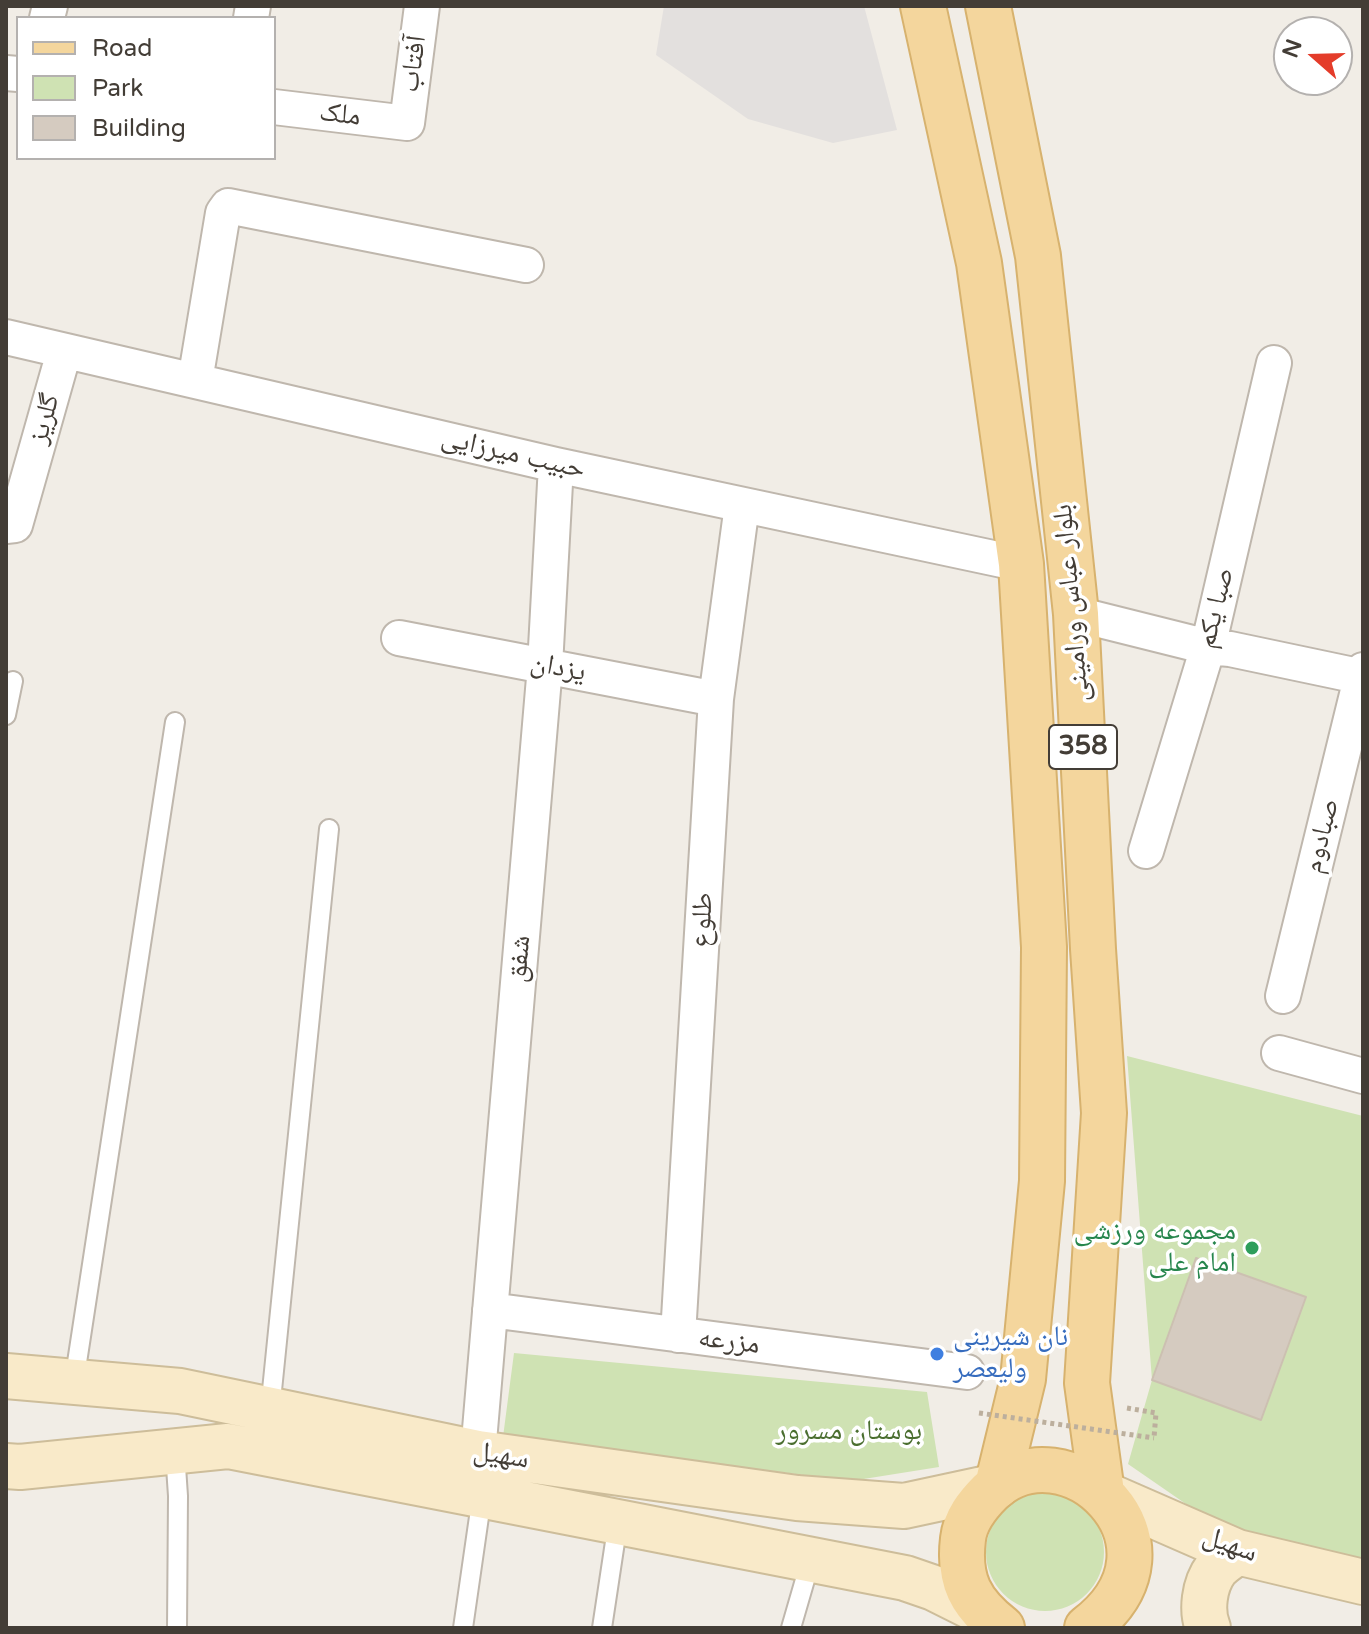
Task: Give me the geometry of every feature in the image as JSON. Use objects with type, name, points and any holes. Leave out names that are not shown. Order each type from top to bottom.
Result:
[{"type":"main road","name":"بلوار عباس ورامینی","points":[[923,6],[979,263],[1021,564],[1044,947],[1042,1181],[1023,1379],[997,1486]]},
{"type":"main road","name":"بلوار عباس ورامینی","points":[[988,6],[1038,256],[1076,614],[1104,1113],[1087,1383],[1102,1493]]},
{"type":"main road","name":"سهیل","points":[[6,1376],[180,1391],[270,1410],[480,1475],[618,1522],[905,1578],[934,1588],[990,1623]]},
{"type":"main road","name":"سهیل","points":[[6,1466],[228,1446],[480,1475],[904,1506],[997,1486]]},
{"type":"main road","points":[[990,1623],[967,1588],[961,1560],[964,1531],[977,1506],[997,1486],[1023,1474],[1050,1471],[1078,1477],[1102,1493],[1119,1513],[1128,1539],[1129,1566],[1121,1592],[1105,1614],[1087,1628]]},
{"type":"main road","name":"سهیل","points":[[1102,1493],[1237,1552],[1363,1582]]},
{"type":"main road","points":[[1208,1628],[1204,1618],[1206,1593],[1216,1569],[1237,1552]]},
{"type":"street","name":"آفتاب","points":[[407,123],[422,6]]},
{"type":"street","name":"ملک","points":[[276,107],[407,123]]},
{"type":"street","points":[[195,381],[223,213],[228,206],[526,265]]},
{"type":"street","name":"حبیب میرزایی","points":[[6,337],[556,465],[1021,564]]},
{"type":"street","name":"گلریز","points":[[6,526],[15,525],[64,352]]},
{"type":"street","name":"صبا یکم","points":[[1146,851],[1208,647],[1274,363]]},
{"type":"street","name":"شفق","points":[[480,1475],[490,1310],[545,666],[556,465]]},
{"type":"street","name":"طلوع","points":[[678,1335],[716,699],[742,505]]},
{"type":"street","points":[[1076,614],[1208,647],[1362,674]]},
{"type":"street","name":"یزدان","points":[[399,638],[716,699]]},
{"type":"street","name":"صبادوم","points":[[1283,996],[1362,674]]},
{"type":"street","points":[[1279,1053],[1363,1076]]},
{"type":"street","name":"مزرعه","points":[[490,1310],[967,1372]]},
{"type":"lane","points":[[6,715],[13,681]]},
{"type":"lane","points":[[74,1382],[175,722]]},
{"type":"lane","points":[[270,1410],[329,829]]},
{"type":"lane","points":[[175,1452],[178,1496],[177,1628]]},
{"type":"lane","points":[[463,1628],[480,1475]]},
{"type":"lane","points":[[602,1628],[618,1522]]},
{"type":"lane","points":[[791,1628],[811,1559]]},
{"type":"path","points":[[979,1413],[1154,1438],[1156,1413]]},
{"type":"green space","name":"مجموعه ورزشی امام علی","points":[[1127,1056],[1363,1116],[1363,1581],[1270,1562],[1128,1464],[1152,1380]]},
{"type":"green space","name":"بوستان مسرور","points":[[514,1353],[927,1392],[939,1467],[851,1481],[503,1437]]},
{"type":"green space","points":[[1045,1493],[1078,1503],[1094,1519],[1104,1552],[1094,1585],[1078,1601],[1045,1611],[1012,1601],[996,1585],[986,1552],[996,1519],[1012,1503]]},
{"type":"shaded area","points":[[664,6],[864,6],[897,130],[833,143],[748,119],[656,55]]},
{"type":"building","points":[[1196,1258],[1306,1297],[1261,1420],[1152,1380]]},
{"type":"place","name":"مجموعه ورزشی امام علی","points":[[1252,1248]]},
{"type":"place","name":"نان شیرینی ولیعصر","points":[[937,1354]]}]
